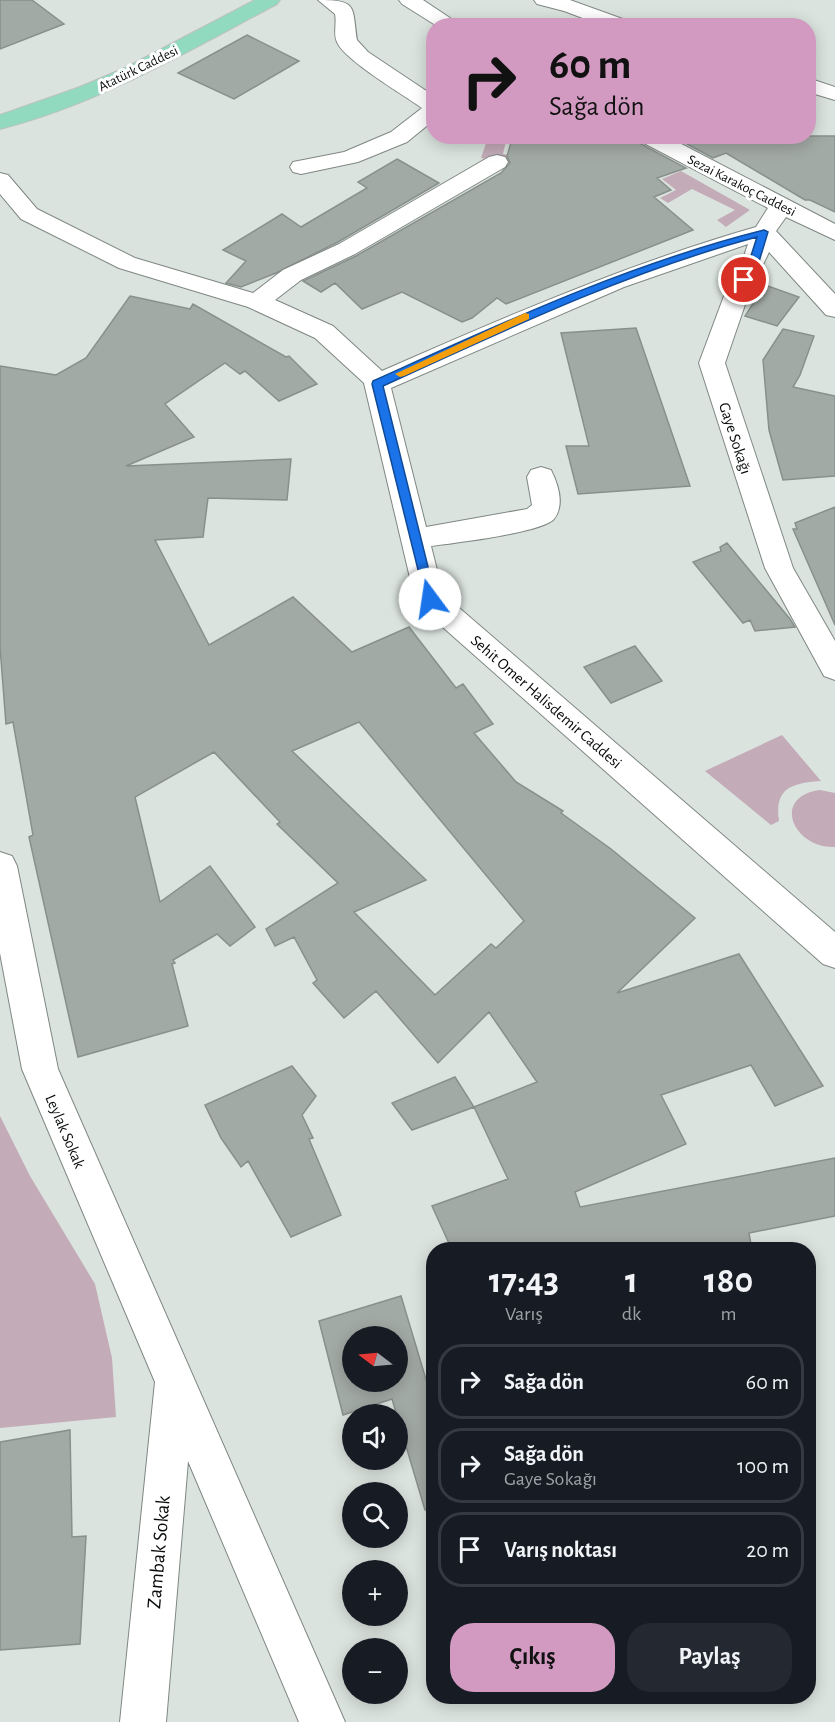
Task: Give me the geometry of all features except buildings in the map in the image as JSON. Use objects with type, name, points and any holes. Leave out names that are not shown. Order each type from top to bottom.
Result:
[{"type":"main road","name":"Atatürk Caddesi","points":[[0,104],[90,71],[145,45],[227,0]]},
{"type":"main road","name":"Atatürk Caddesi","points":[[0,122],[88,92],[134,71],[270,0]]},
{"type":"street","points":[[328,0],[345,12],[348,19],[347,42],[361,56],[426,101]]},
{"type":"street","points":[[409,0],[439,18]]},
{"type":"street","points":[[544,0],[570,6],[602,18]]},
{"type":"street","points":[[816,82],[835,83]]},
{"type":"street","points":[[816,85],[835,94]]},
{"type":"street","points":[[301,168],[350,157],[399,137],[426,114]]},
{"type":"street","name":"Sezai Karakoç Caddesi","points":[[663,144],[835,233]]},
{"type":"street","points":[[257,302],[292,275],[347,249],[497,162]]},
{"type":"street","name":"Sehit Omer Halisdemir Caddesi","points":[[0,180],[29,214],[127,262],[257,302],[324,332],[376,380],[430,599],[835,953]]},
{"type":"street","name":"Gaye Sokağı","points":[[782,206],[764,232],[753,265],[736,296],[712,363],[779,568],[835,668]]},
{"type":"street","points":[[377,384],[527,316],[653,268],[730,241],[764,232],[835,309]]},
{"type":"street","points":[[415,539],[448,532],[516,524],[534,518],[543,513],[546,503],[541,477]]},
{"type":"street","name":"Leylak Sokak","points":[[0,866],[40,1069],[322,1722]]},
{"type":"street","name":"Zambak Sokak","points":[[143,1722],[174,1382]]},
{"type":"shaded area","points":[[486,144],[505,144],[503,154],[549,161],[513,179],[502,172],[516,164],[481,158]]},
{"type":"shaded area","points":[[681,171],[750,210],[726,227],[717,220],[735,210],[692,189],[668,203],[660,198],[676,190],[662,179]]},
{"type":"shaded area","points":[[782,735],[821,781],[802,783],[787,789],[779,801],[779,821],[771,825],[705,771]]},
{"type":"shaded area","points":[[820,790],[835,793],[835,847],[808,840],[793,822],[792,812],[795,802],[805,795]]},
{"type":"shaded area","points":[[0,1116],[30,1176],[95,1284],[112,1358],[116,1417],[0,1428]]},
{"type":"slow traffic","points":[[400,374],[525,317]]},
{"type":"route","points":[[430,599],[377,384],[527,316],[631,276],[730,241],[764,232],[753,265],[744,280]]}]
